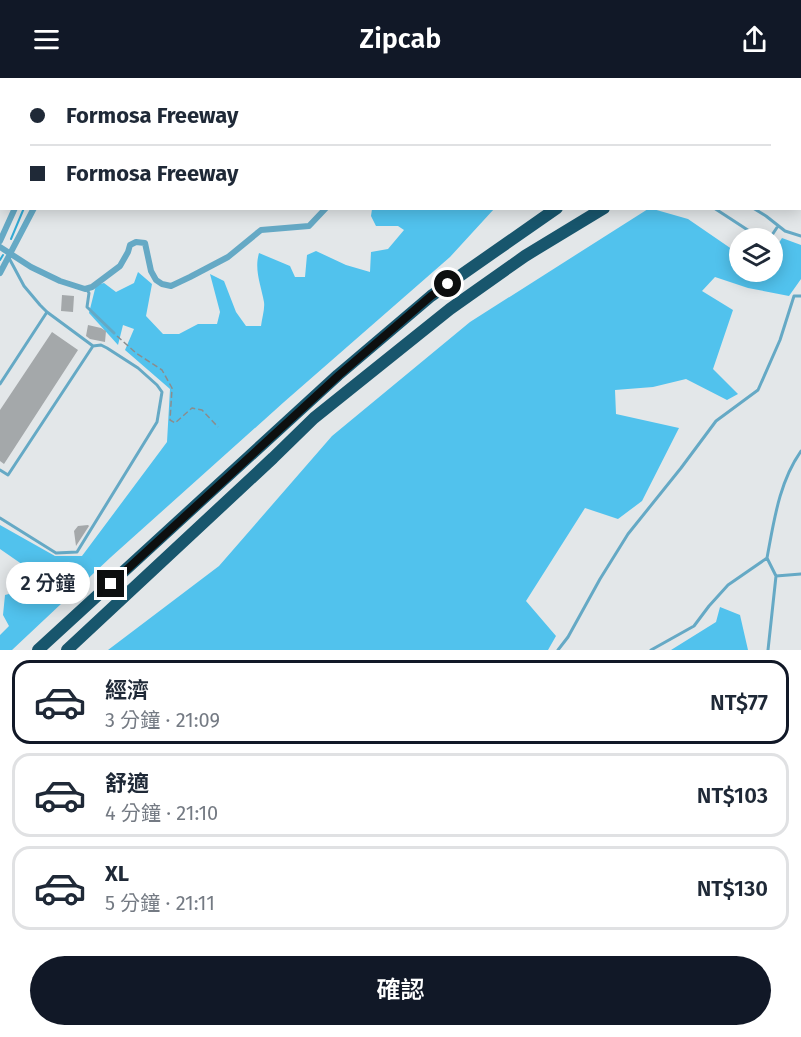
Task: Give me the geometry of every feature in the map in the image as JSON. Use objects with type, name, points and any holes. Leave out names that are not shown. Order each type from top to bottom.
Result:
[{"type":"highway","points":[[38,650],[330,382],[431,296],[554,210]]},
{"type":"highway","points":[[67,650],[314,418],[450,309],[525,256],[601,210]]},
{"type":"street","points":[[0,242],[14,210]]},
{"type":"street","points":[[0,273],[33,210]]},
{"type":"street","points":[[0,248],[10,256],[60,281],[85,289],[92,287],[120,266],[130,245],[136,242],[145,243],[151,272],[156,280],[171,286],[228,257],[261,230],[309,226],[324,210]]},
{"type":"lane","points":[[717,210],[745,228]]},
{"type":"lane","points":[[756,210],[785,231],[801,236]]},
{"type":"lane","points":[[0,518],[56,553],[77,552],[157,422],[162,392],[157,384],[138,368],[101,345],[93,346],[47,312],[24,286],[10,256]]},
{"type":"lane","points":[[85,289],[89,293],[87,307],[114,333]]},
{"type":"lane","points":[[558,650],[568,637],[628,534],[716,421],[758,390],[780,340],[794,296],[801,296]]},
{"type":"lane","points":[[0,384],[47,312]]},
{"type":"lane","points":[[0,470],[8,475],[93,346]]},
{"type":"lane","points":[[768,650],[776,576],[767,558],[779,496],[801,451]]},
{"type":"lane","points":[[651,650],[694,626],[729,585],[767,558]]},
{"type":"lane","points":[[776,576],[801,574]]},
{"type":"path","points":[[114,333],[136,353],[162,370],[172,387],[170,420],[175,423],[192,408],[202,410],[218,427]]},
{"type":"shaded area","points":[[372,210],[493,210],[450,257],[111,557],[12,650],[0,650],[0,635],[9,626],[3,615],[5,595],[40,586],[39,576],[0,549],[0,525],[55,556],[82,556],[167,442],[170,389],[125,350],[134,329],[123,325],[118,345],[89,313],[96,285],[104,283],[116,292],[134,283],[138,272],[152,284],[146,316],[163,334],[179,334],[198,324],[217,324],[220,312],[210,274],[224,281],[236,312],[246,326],[261,326],[264,305],[258,271],[259,253],[290,266],[295,277],[305,277],[307,255],[316,251],[346,265],[370,272],[371,252],[388,249],[404,230],[398,226],[376,226],[371,216]]},
{"type":"shaded area","points":[[646,210],[656,210],[688,219],[729,247],[729,282],[715,277],[702,291],[733,310],[713,369],[738,394],[727,400],[686,379],[653,387],[615,390],[616,414],[679,428],[642,501],[618,519],[585,508],[526,601],[556,636],[548,650],[108,650],[219,566],[332,436],[470,322]]},
{"type":"shaded area","points":[[783,238],[801,245],[801,279],[789,296],[730,282],[783,282]]},
{"type":"shaded area","points":[[720,607],[740,615],[748,650],[671,650],[716,622]]},
{"type":"building","points":[[62,295],[74,296],[73,312],[61,311]]},
{"type":"building","points":[[88,325],[106,331],[105,342],[86,336]]},
{"type":"building","points":[[52,332],[78,350],[4,464],[0,461],[0,410]]},
{"type":"building","points":[[88,525],[76,546],[74,531],[78,526]]},
{"type":"waterway","points":[[11,239],[23,210]]},
{"type":"waterway","points":[[0,260],[3,255]]},
{"type":"route","points":[[111,584],[339,375],[448,284]]}]
